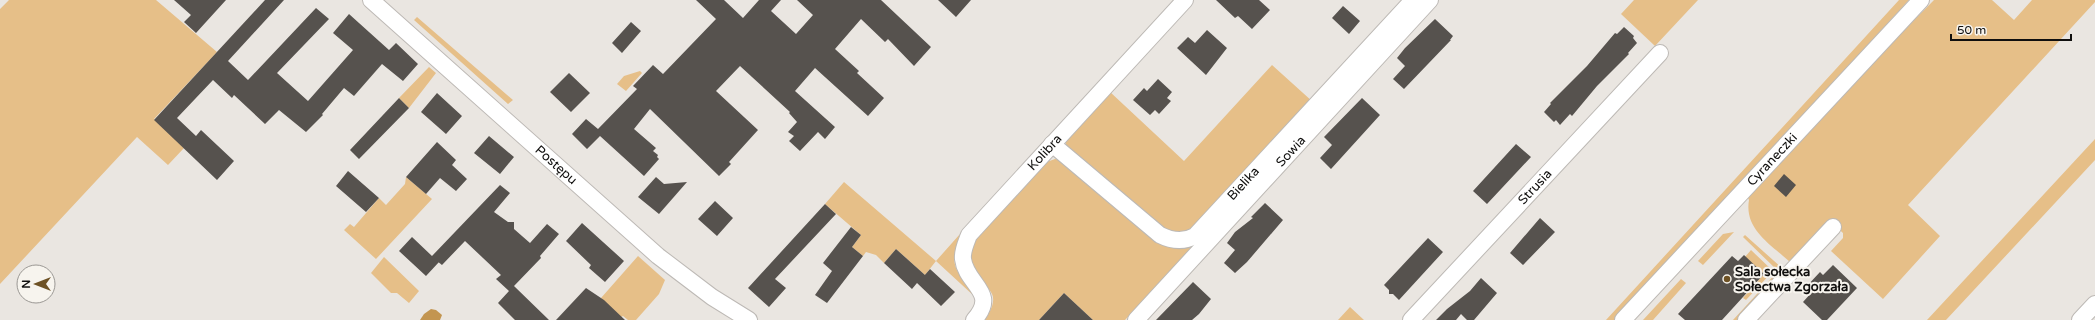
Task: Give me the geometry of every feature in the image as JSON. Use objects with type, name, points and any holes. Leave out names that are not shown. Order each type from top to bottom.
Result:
[{"type":"street","name":"Postępu","points":[[371,0],[658,256],[712,297],[749,320]]},
{"type":"street","name":"Kolibra","points":[[974,320],[980,314],[984,304],[983,294],[964,265],[962,258],[964,246],[970,235],[1052,144],[1186,0]]},
{"type":"street","name":"Bielika","points":[[1052,144],[1160,235],[1174,240],[1189,239],[1195,236],[1413,0]]},
{"type":"street","name":"Sowia","points":[[1136,320],[1430,0]]},
{"type":"street","name":"Cyraneczki","points":[[1623,320],[1921,0]]},
{"type":"street","name":"Strusia","points":[[1411,320],[1660,53]]},
{"type":"street","points":[[1746,320],[1832,227]]},
{"type":"street","points":[[2080,320],[2095,304]]},
{"type":"shaded area","points":[[9,0],[156,0],[217,52],[154,119],[184,148],[168,165],[137,137],[19,264],[16,264],[16,267],[0,284],[0,9]]},
{"type":"shaded area","points":[[1634,0],[1698,0],[1655,46],[1621,14]]},
{"type":"shaded area","points":[[1899,0],[1909,0],[1615,320],[1606,320]]},
{"type":"shaded area","points":[[1934,0],[1992,0],[2014,20],[2032,0],[2095,0],[2095,2],[1908,205],[1940,236],[1883,299],[1831,251],[1843,238],[1843,233],[1829,220],[1790,262],[1767,242],[1755,228],[1750,219],[1748,198],[1873,62]]},
{"type":"shaded area","points":[[417,17],[513,100],[508,104],[414,20]]},
{"type":"shaded area","points":[[1272,65],[1313,102],[1192,230],[1180,233],[1167,231],[1066,147],[1066,139],[1109,91],[1184,161]]},
{"type":"shaded area","points":[[429,67],[436,73],[409,108],[399,98]]},
{"type":"shaded area","points":[[640,71],[642,73],[626,91],[617,84],[624,76]]},
{"type":"shaded area","points":[[2095,139],[2095,160],[1946,320],[1927,320]]},
{"type":"shaded area","points":[[1055,159],[1063,160],[1167,245],[1194,245],[1125,320],[1093,320],[1064,293],[1039,320],[984,320],[991,308],[993,297],[990,290],[977,277],[972,267],[971,250],[974,238],[1044,163]]},
{"type":"shaded area","points":[[406,177],[432,199],[376,259],[344,230],[350,224],[354,227],[379,198],[386,205],[405,184]]},
{"type":"shaded area","points":[[844,182],[936,261],[925,275],[896,249],[884,263],[876,255],[866,252],[863,256],[852,247],[861,235],[825,204]]},
{"type":"shaded area","points":[[1734,232],[1703,265],[1698,261],[1723,234]]},
{"type":"shaded area","points":[[960,234],[956,247],[956,268],[974,296],[936,261]]},
{"type":"shaded area","points":[[1745,235],[1783,269],[1737,320],[1733,320],[1778,271],[1743,237]]},
{"type":"shaded area","points":[[1751,250],[1773,271],[1746,300],[1743,298],[1764,274],[1745,257]]},
{"type":"shaded area","points":[[638,256],[665,280],[659,294],[636,320],[628,320],[623,316],[621,317],[601,298]]},
{"type":"shaded area","points":[[384,257],[419,291],[409,303],[397,293],[391,293],[371,273]]},
{"type":"shaded area","points":[[1681,279],[1686,283],[1653,320],[1643,320]]},
{"type":"shaded area","points":[[1350,307],[1364,320],[1338,320]]},
{"type":"shaded area","points":[[431,309],[436,310],[442,315],[440,320],[420,320],[424,314]]},
{"type":"building","points":[[174,0],[226,0],[196,33],[184,22],[191,15]]},
{"type":"building","points":[[265,0],[284,0],[228,61],[248,80],[316,8],[329,19],[277,73],[308,101],[353,50],[333,33],[349,14],[389,50],[396,43],[418,64],[403,81],[382,64],[354,96],[344,88],[322,114],[323,115],[306,132],[279,110],[265,124],[234,95],[232,98],[213,80],[177,118],[196,136],[201,130],[234,161],[217,180],[154,120]]},
{"type":"building","points":[[696,0],[724,0],[743,18],[759,0],[781,0],[771,11],[796,34],[813,15],[797,0],[881,0],[931,47],[914,66],[888,39],[885,42],[861,19],[835,49],[859,71],[857,73],[884,98],[868,116],[815,68],[795,91],[835,127],[825,139],[818,132],[800,151],[789,141],[794,136],[788,132],[797,122],[789,113],[790,112],[740,66],[716,91],[758,130],[729,162],[731,164],[719,176],[650,109],[634,129],[656,148],[653,151],[658,155],[657,157],[659,159],[644,176],[600,136],[587,149],[572,134],[586,119],[598,129],[637,89],[633,86],[653,65],[663,74],[716,19]]},
{"type":"building","points":[[938,0],[971,0],[956,17]]},
{"type":"building","points":[[1216,0],[1259,0],[1270,10],[1252,29],[1238,16],[1235,18]]},
{"type":"building","points":[[1343,6],[1360,21],[1349,34],[1332,18]]},
{"type":"building","points":[[1435,19],[1453,36],[1451,40],[1404,89],[1393,79],[1405,66],[1397,58],[1405,48]]},
{"type":"building","points":[[631,22],[641,31],[622,53],[612,43]]},
{"type":"building","points":[[1624,27],[1634,36],[1633,38],[1637,43],[1628,53],[1629,54],[1597,86],[1572,116],[1570,114],[1560,125],[1556,120],[1554,122],[1544,112],[1551,104],[1550,103],[1587,66],[1615,33],[1617,34]]},
{"type":"building","points":[[1207,30],[1227,48],[1206,75],[1177,48],[1188,37],[1195,43]]},
{"type":"building","points":[[569,73],[590,93],[571,112],[550,92]]},
{"type":"building","points":[[1158,79],[1172,92],[1167,98],[1171,101],[1159,114],[1155,110],[1150,115],[1133,100],[1144,88],[1147,91]]},
{"type":"building","points":[[437,93],[462,116],[446,134],[421,112]]},
{"type":"building","points":[[399,98],[409,108],[359,159],[350,150]]},
{"type":"building","points":[[1362,98],[1380,115],[1331,169],[1320,158],[1332,145],[1324,137]]},
{"type":"building","points":[[489,136],[514,157],[500,174],[474,153]]},
{"type":"building","points":[[437,142],[456,160],[452,165],[467,179],[456,191],[440,178],[426,194],[406,177]]},
{"type":"building","points":[[1516,144],[1531,157],[1487,204],[1473,191]]},
{"type":"building","points":[[348,171],[379,198],[366,212],[336,186]]},
{"type":"building","points":[[1784,174],[1796,185],[1786,197],[1774,186]]},
{"type":"building","points":[[656,177],[664,184],[687,182],[659,214],[638,197]]},
{"type":"building","points":[[500,185],[510,193],[494,212],[508,222],[514,222],[514,229],[530,243],[547,224],[559,234],[540,256],[541,258],[514,286],[549,320],[515,320],[498,303],[509,291],[496,279],[501,275],[465,241],[442,265],[439,262],[426,276],[399,251],[412,237],[432,256]]},
{"type":"building","points":[[715,201],[733,218],[717,236],[698,219]]},
{"type":"building","points":[[1265,203],[1283,220],[1247,262],[1235,273],[1224,263],[1235,250],[1227,243],[1235,232],[1253,218],[1251,217]]},
{"type":"building","points":[[825,204],[836,214],[775,279],[786,288],[769,307],[748,288]]},
{"type":"building","points":[[1540,218],[1555,232],[1523,265],[1510,253]]},
{"type":"building","points":[[582,223],[624,261],[605,282],[589,268],[591,265],[566,241]]},
{"type":"building","points":[[851,227],[861,235],[852,247],[863,256],[827,303],[815,295],[832,271],[823,263]]},
{"type":"building","points":[[1428,238],[1443,252],[1399,300],[1393,294],[1389,294],[1389,290],[1384,285]]},
{"type":"building","points":[[896,249],[925,275],[930,269],[955,292],[941,306],[917,283],[912,289],[884,263]]},
{"type":"building","points":[[1744,255],[1764,274],[1722,320],[1685,320],[1678,314],[1732,256],[1738,261]]},
{"type":"building","points":[[1833,265],[1857,288],[1827,320],[1822,320],[1803,302],[1812,292],[1806,287],[1820,272],[1823,275]]},
{"type":"building","points":[[1481,278],[1497,293],[1474,320],[1467,320],[1461,314],[1456,320],[1436,320],[1447,309],[1470,291]]},
{"type":"building","points":[[1193,282],[1211,299],[1199,314],[1192,320],[1156,320]]},
{"type":"building","points":[[586,288],[604,300],[625,320],[556,320]]},
{"type":"building","points":[[1064,293],[1093,320],[1039,320]]},
{"type":"place","name":"Sala sołecka Sołectwa Zgorzała","points":[[1727,279]]}]
